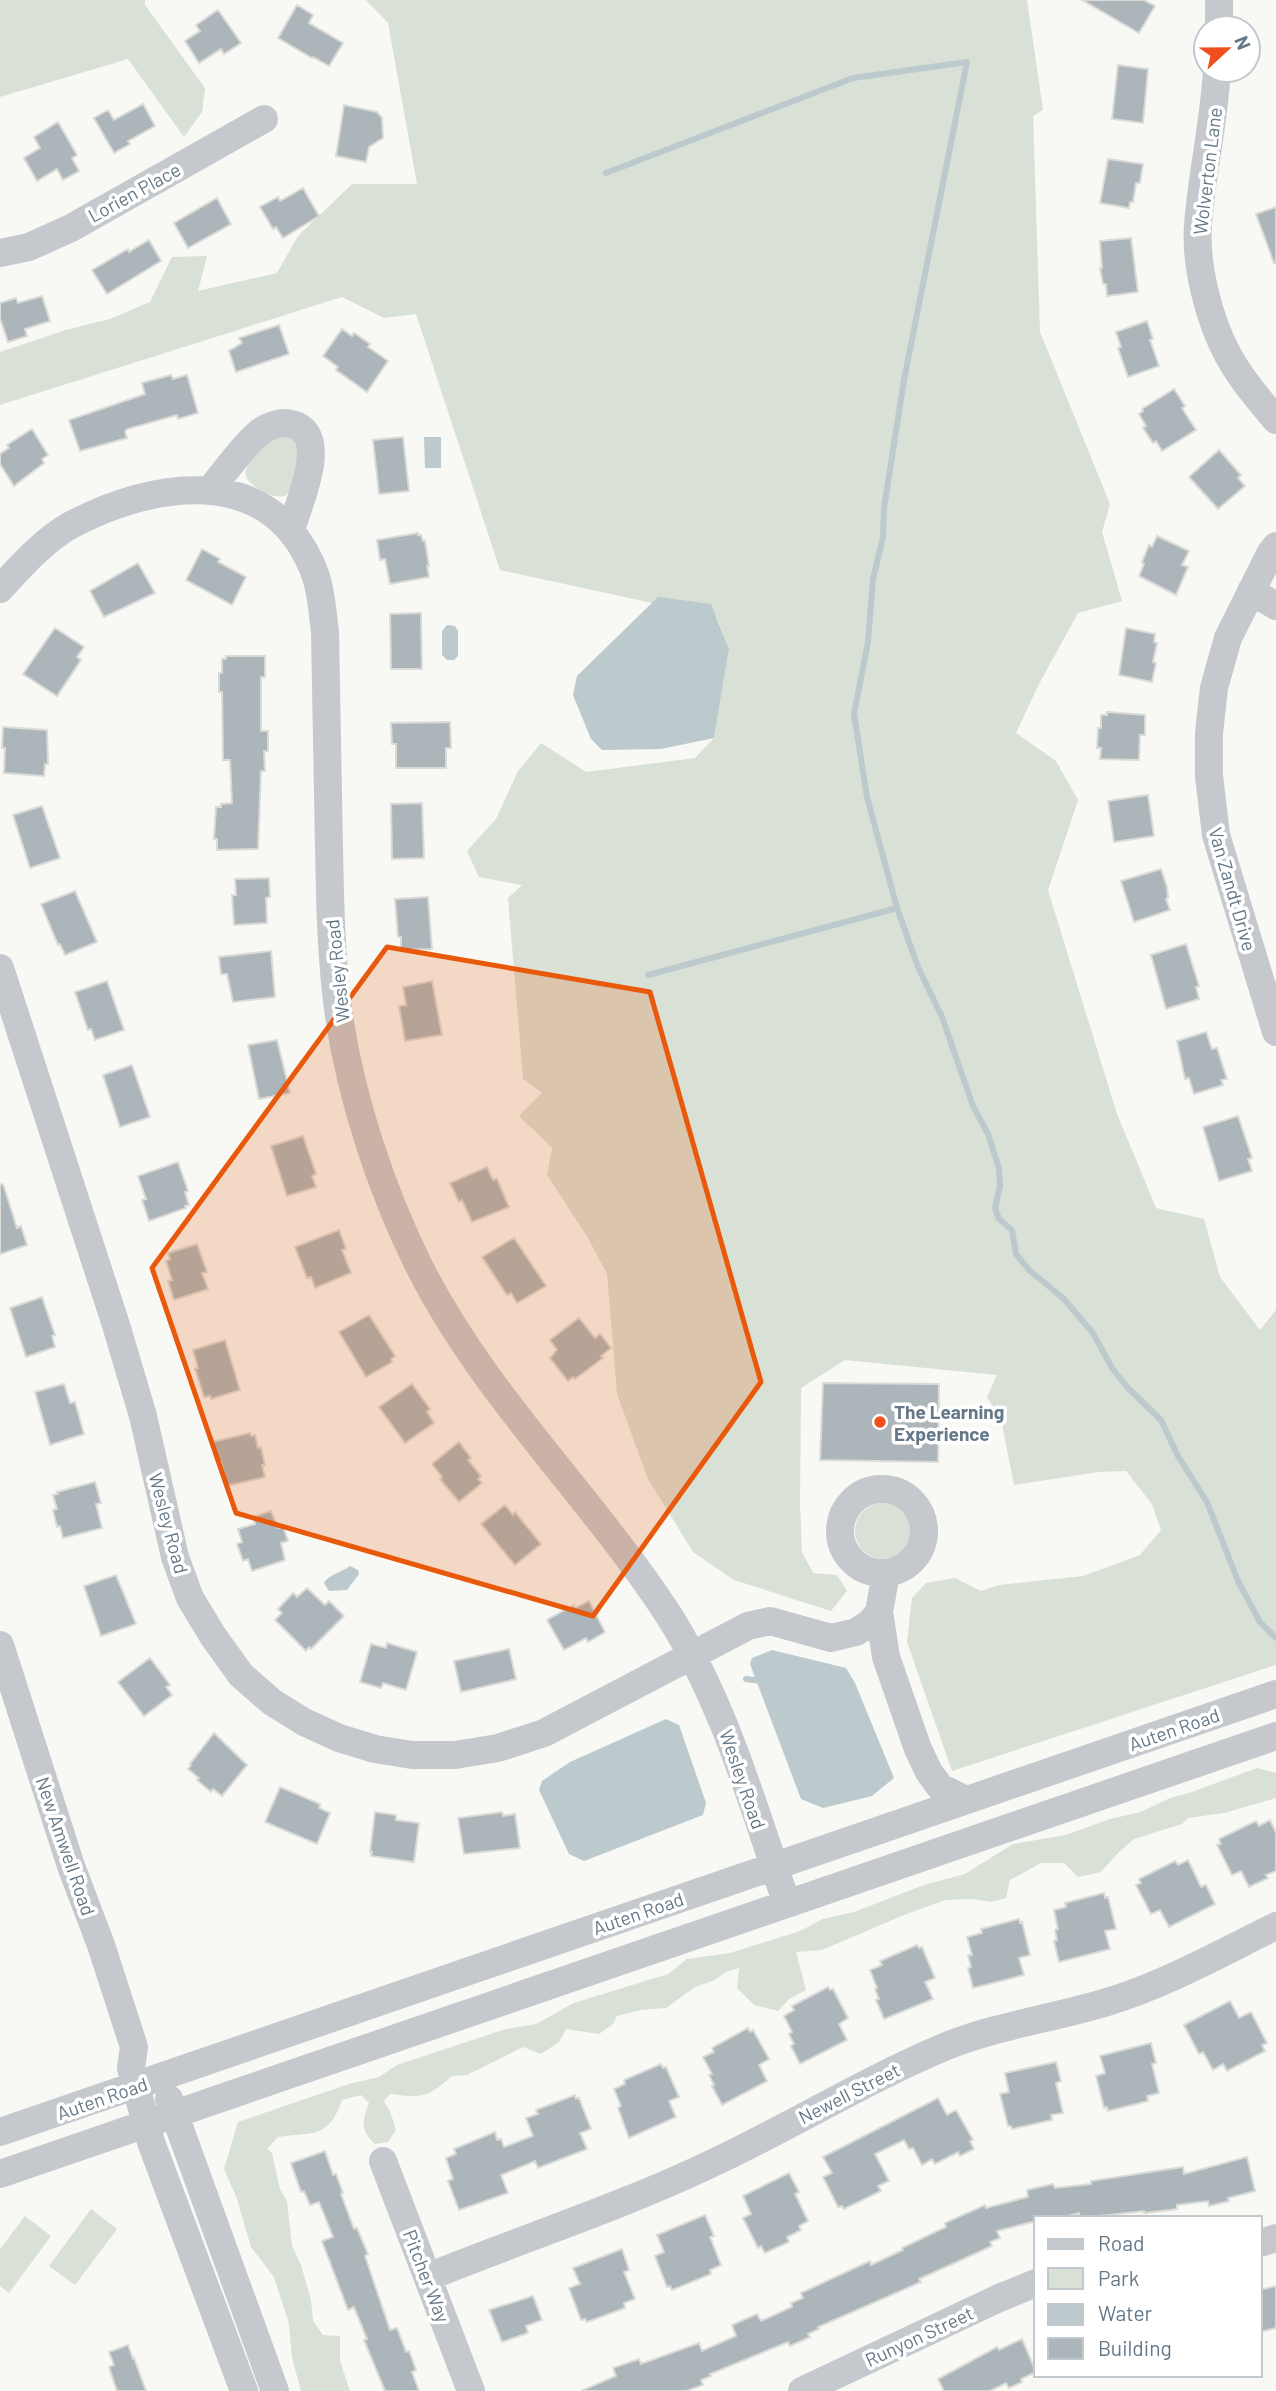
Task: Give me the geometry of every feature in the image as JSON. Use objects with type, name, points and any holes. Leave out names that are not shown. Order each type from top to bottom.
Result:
[{"type":"street","name":"Wolverton Lane","points":[[1216,84],[1197,229],[1200,265],[1207,302],[1227,354],[1250,390],[1276,420]]},
{"type":"street","name":"Lorien Place","points":[[0,253],[29,247],[71,228],[264,120]]},
{"type":"street","points":[[210,490],[261,431],[278,424],[289,423],[300,427],[311,442],[312,458],[291,530]]},
{"type":"street","name":"Wesley Road","points":[[0,589],[31,556],[70,526],[126,502],[176,489],[210,490],[239,496],[268,511],[291,530],[311,564],[319,589],[325,632],[331,948],[339,1012],[350,1071],[365,1126],[393,1207],[419,1266],[447,1317],[480,1368],[641,1575],[692,1656],[722,1720],[787,1904]]},
{"type":"street","name":"Van Zandt Drive","points":[[1276,546],[1228,638],[1214,688],[1209,733],[1209,776],[1216,835],[1276,1032]]},
{"type":"street","points":[[1251,591],[1276,606]]},
{"type":"street","name":"Wesley Road","points":[[0,968],[116,1325],[143,1416],[175,1557],[190,1598],[241,1675],[293,1716],[339,1738],[375,1749],[412,1755],[455,1755],[498,1748],[544,1732],[692,1656]]},
{"type":"street","points":[[886,1573],[879,1612],[886,1657],[918,1748],[929,1772],[940,1787],[966,1800]]},
{"type":"street","points":[[692,1656],[748,1626],[770,1621],[831,1638],[856,1632],[870,1623],[879,1612]]},
{"type":"street","name":"New Amwell Road","points":[[0,1646],[71,1866],[101,1945],[134,2047],[131,2068],[148,2082],[174,2114],[275,2391]]},
{"type":"street","name":"Auten Road","points":[[0,2132],[1276,1694]]},
{"type":"street","name":"Auten Road","points":[[0,2174],[1276,1736]]},
{"type":"street","name":"Newell Street","points":[[428,2277],[676,2180],[947,2046],[973,2036],[1106,2002],[1152,1986],[1276,1926]]},
{"type":"street","name":"New Amwell Road","points":[[148,2082],[145,2124],[244,2391]]},
{"type":"street","name":"Pitcher Way","points":[[383,2161],[471,2391]]},
{"type":"street","name":"Runyon Street","points":[[802,2391],[1034,2284]]},
{"type":"highlighted area","points":[[387,947],[650,992],[761,1382],[593,1616],[236,1513],[152,1268]]},
{"type":"green space","points":[[0,0],[145,0],[145,5],[205,88],[202,112],[184,137],[128,59],[0,97]]},
{"type":"green space","points":[[366,0],[1027,0],[1043,110],[1033,116],[1040,332],[1110,504],[1102,532],[1122,601],[1078,613],[1016,733],[1056,761],[1078,800],[1048,890],[1117,1114],[1156,1208],[1204,1219],[1220,1277],[1260,1330],[1276,1310],[1276,1665],[952,1771],[907,1642],[912,1598],[926,1583],[955,1578],[981,1591],[999,1585],[1083,1576],[1140,1555],[1161,1530],[1152,1504],[1126,1471],[1098,1472],[1014,1485],[1001,1419],[987,1397],[997,1375],[845,1360],[801,1388],[802,1552],[813,1573],[837,1575],[847,1591],[831,1611],[734,1580],[693,1552],[648,1479],[617,1394],[607,1274],[588,1238],[547,1175],[552,1148],[519,1116],[542,1093],[523,1079],[508,898],[522,885],[479,877],[467,851],[496,819],[518,771],[541,743],[586,772],[695,758],[714,738],[729,649],[717,617],[500,570],[416,314],[384,318],[342,297],[0,405],[0,352],[66,330],[110,319],[150,302],[172,257],[207,256],[198,291],[277,273],[298,236],[352,184],[417,184],[388,23]]},
{"type":"green space","points":[[271,434],[293,434],[304,449],[292,486],[286,495],[281,497],[260,490],[246,475],[250,462]]},
{"type":"green space","points":[[877,1503],[889,1503],[899,1507],[907,1515],[911,1531],[907,1547],[899,1555],[889,1559],[877,1559],[867,1555],[859,1547],[855,1537],[855,1525],[859,1515],[867,1507]]},
{"type":"green space","points":[[1257,1768],[1276,1773],[1276,1798],[1224,1813],[1188,1818],[1182,1824],[1134,1839],[1101,1872],[1078,1877],[1064,1863],[1041,1863],[1010,1880],[1006,1898],[990,1902],[973,1899],[945,1900],[822,1950],[796,1952],[806,1990],[789,1999],[778,2011],[754,2005],[737,1988],[739,1968],[695,1987],[666,2008],[617,2016],[613,2024],[599,2034],[566,2029],[559,2042],[541,2054],[523,2047],[467,2075],[452,2076],[424,2095],[390,2094],[384,2101],[396,2130],[388,2142],[375,2144],[367,2134],[364,2121],[369,2103],[361,2095],[342,2100],[337,2113],[325,2128],[278,2137],[267,2149],[272,2153],[280,2189],[287,2201],[292,2246],[301,2265],[311,2300],[313,2321],[323,2335],[340,2336],[340,2361],[350,2391],[301,2391],[292,2358],[289,2324],[274,2277],[251,2247],[237,2199],[224,2169],[238,2122],[349,2084],[379,2077],[397,2065],[506,2029],[536,2024],[574,2003],[668,1974],[687,1959],[730,1953],[800,1931],[823,1919],[854,1912],[924,1885],[965,1874],[1013,1844],[1066,1835],[1110,1819],[1141,1812],[1170,1798]]},
{"type":"green space","points":[[91,2209],[117,2229],[75,2285],[49,2266]]},
{"type":"green space","points":[[25,2216],[51,2236],[9,2293],[0,2286],[0,2249]]},
{"type":"water","points":[[424,437],[441,437],[441,468],[425,468]]},
{"type":"water","points":[[658,597],[711,604],[729,649],[714,738],[661,749],[602,750],[591,739],[573,695],[577,676]]},
{"type":"water","points":[[447,625],[455,626],[458,631],[458,656],[454,660],[447,660],[442,655],[442,631]]},
{"type":"water","points":[[350,1566],[358,1570],[359,1574],[347,1590],[329,1591],[324,1583],[326,1580]]},
{"type":"water","points":[[772,1650],[846,1668],[855,1683],[894,1778],[872,1796],[823,1808],[801,1799],[750,1664],[752,1658]]},
{"type":"water","points":[[666,1719],[679,1725],[706,1803],[703,1815],[584,1861],[569,1854],[539,1790],[542,1781],[570,1762]]},
{"type":"building","points":[[1082,0],[1144,0],[1155,6],[1139,33]]},
{"type":"building","points":[[297,5],[313,15],[309,23],[343,43],[329,66],[278,38]]},
{"type":"building","points":[[218,10],[241,43],[224,54],[221,49],[199,63],[185,41],[200,31],[196,25]]},
{"type":"building","points":[[1118,65],[1148,69],[1143,123],[1112,119]]},
{"type":"building","points":[[143,104],[155,126],[128,141],[130,144],[114,153],[94,118],[108,110],[114,120]]},
{"type":"building","points":[[344,105],[377,112],[382,118],[383,138],[369,147],[366,162],[336,156]]},
{"type":"building","points":[[58,122],[77,155],[72,158],[79,171],[63,180],[57,169],[37,181],[24,158],[40,148],[34,137]]},
{"type":"building","points":[[1108,159],[1143,164],[1140,183],[1136,183],[1133,202],[1130,202],[1129,208],[1100,203]]},
{"type":"building","points":[[303,188],[319,216],[283,238],[276,227],[273,229],[260,207],[278,197],[280,201]]},
{"type":"building","points":[[217,198],[231,224],[188,248],[174,223]]},
{"type":"building","points":[[1276,207],[1276,263],[1274,263],[1256,214]]},
{"type":"building","points":[[1131,238],[1138,292],[1107,296],[1100,268],[1100,241]]},
{"type":"building","points":[[149,240],[161,261],[107,294],[92,270]]},
{"type":"building","points":[[42,296],[50,321],[25,329],[27,336],[8,342],[0,318],[0,303],[16,298],[18,303]]},
{"type":"building","points":[[1147,321],[1159,366],[1128,377],[1118,348],[1121,347],[1116,332]]},
{"type":"building","points":[[279,325],[289,354],[236,372],[229,351],[242,343],[239,338]]},
{"type":"building","points":[[342,329],[352,336],[354,333],[370,344],[368,347],[388,361],[367,392],[336,370],[338,367],[323,356]]},
{"type":"building","points":[[171,375],[173,379],[187,375],[198,413],[178,419],[177,415],[127,429],[127,438],[80,451],[69,420],[145,394],[142,383]]},
{"type":"building","points":[[1174,389],[1196,430],[1162,451],[1143,428],[1146,426],[1139,414],[1142,409]]},
{"type":"building","points":[[32,429],[48,455],[42,459],[44,463],[14,486],[0,464],[0,454],[9,448],[7,445]]},
{"type":"building","points":[[403,437],[409,491],[379,494],[373,440]]},
{"type":"building","points":[[1219,450],[1241,475],[1238,478],[1245,486],[1218,509],[1189,477]]},
{"type":"building","points":[[418,533],[425,541],[429,577],[390,584],[385,559],[380,560],[377,540]]},
{"type":"building","points":[[1157,536],[1189,551],[1182,565],[1188,567],[1176,595],[1139,576],[1149,545],[1152,547]]},
{"type":"building","points":[[202,549],[220,559],[218,562],[246,577],[232,605],[186,580]]},
{"type":"building","points":[[138,563],[155,593],[104,617],[90,591]]},
{"type":"building","points":[[421,613],[422,669],[391,669],[390,614]]},
{"type":"building","points":[[55,628],[84,647],[77,657],[81,660],[57,696],[23,674]]},
{"type":"building","points":[[1126,628],[1155,634],[1154,642],[1157,643],[1153,662],[1156,663],[1152,682],[1119,675]]},
{"type":"building","points":[[226,656],[265,656],[265,677],[261,677],[261,731],[268,731],[268,751],[264,751],[265,771],[261,771],[258,849],[217,850],[217,839],[214,839],[216,807],[232,803],[230,760],[223,760],[222,692],[219,692],[219,673],[222,673],[222,659],[226,659]]},
{"type":"building","points":[[1107,712],[1145,715],[1145,735],[1140,735],[1139,760],[1100,759],[1101,748],[1097,748],[1098,728],[1101,728],[1101,715],[1107,715]]},
{"type":"building","points":[[450,722],[451,748],[446,748],[446,768],[396,768],[396,744],[392,744],[391,723]]},
{"type":"building","points":[[3,727],[47,730],[48,764],[45,764],[44,776],[4,773]]},
{"type":"building","points":[[1148,795],[1154,836],[1114,842],[1108,801]]},
{"type":"building","points":[[422,803],[424,858],[392,859],[391,804]]},
{"type":"building","points":[[42,806],[60,858],[30,868],[13,815]]},
{"type":"building","points":[[1161,869],[1170,910],[1134,922],[1121,881]]},
{"type":"building","points":[[269,878],[270,897],[266,898],[267,923],[234,925],[232,895],[236,895],[235,879]]},
{"type":"building","points":[[75,891],[97,942],[65,955],[41,904]]},
{"type":"building","points":[[428,897],[432,949],[401,950],[395,899]]},
{"type":"building","points":[[1186,944],[1199,986],[1196,987],[1199,999],[1166,1009],[1151,955]]},
{"type":"building","points":[[271,951],[275,997],[233,1002],[227,974],[221,974],[219,957]]},
{"type":"building","points":[[107,981],[124,1030],[95,1040],[91,1029],[88,1030],[75,992]]},
{"type":"building","points":[[432,981],[442,1035],[405,1041],[399,1006],[406,1005],[403,987]]},
{"type":"building","points":[[1206,1032],[1212,1049],[1217,1048],[1227,1079],[1221,1080],[1223,1085],[1194,1094],[1189,1078],[1185,1079],[1177,1041]]},
{"type":"building","points":[[277,1040],[290,1093],[259,1099],[248,1045]]},
{"type":"building","points":[[132,1065],[150,1117],[120,1127],[103,1075]]},
{"type":"building","points":[[1238,1116],[1252,1158],[1248,1159],[1252,1171],[1219,1181],[1203,1127]]},
{"type":"building","points":[[303,1136],[316,1174],[312,1176],[316,1187],[287,1196],[271,1146]]},
{"type":"building","points":[[178,1162],[188,1191],[185,1192],[189,1205],[149,1221],[142,1200],[146,1199],[138,1176]]},
{"type":"building","points":[[487,1167],[493,1180],[497,1179],[509,1207],[472,1222],[450,1183]]},
{"type":"building","points":[[3,1184],[17,1228],[21,1226],[27,1245],[0,1254],[0,1185]]},
{"type":"building","points":[[339,1230],[346,1249],[342,1250],[351,1273],[315,1288],[311,1277],[307,1278],[295,1247]]},
{"type":"building","points":[[514,1238],[546,1286],[517,1303],[511,1293],[507,1295],[482,1257]]},
{"type":"building","points":[[197,1244],[207,1272],[202,1273],[208,1289],[174,1300],[168,1281],[172,1280],[166,1261],[170,1259],[168,1253]]},
{"type":"building","points":[[42,1297],[55,1335],[52,1336],[55,1347],[26,1357],[10,1308]]},
{"type":"building","points":[[369,1315],[395,1356],[391,1359],[392,1362],[366,1377],[339,1332]]},
{"type":"building","points":[[579,1318],[595,1338],[600,1334],[611,1348],[601,1356],[603,1358],[575,1379],[573,1377],[568,1381],[550,1358],[557,1350],[550,1340]]},
{"type":"building","points":[[225,1340],[240,1390],[211,1399],[210,1396],[204,1397],[195,1369],[198,1368],[193,1350]]},
{"type":"building","name":"The Learning Experience","points":[[823,1383],[939,1384],[938,1462],[820,1460]]},
{"type":"building","points":[[64,1384],[70,1403],[75,1402],[84,1434],[50,1445],[35,1392]]},
{"type":"building","points":[[412,1384],[430,1409],[427,1412],[434,1423],[405,1443],[379,1407]]},
{"type":"building","points":[[250,1433],[251,1436],[255,1435],[258,1448],[261,1447],[265,1477],[227,1486],[212,1442]]},
{"type":"building","points":[[459,1442],[471,1458],[468,1460],[481,1476],[478,1479],[482,1483],[459,1502],[440,1479],[442,1477],[432,1464]]},
{"type":"building","points":[[95,1482],[101,1503],[96,1504],[102,1528],[63,1538],[53,1510],[57,1509],[53,1495]]},
{"type":"building","points":[[505,1505],[513,1515],[515,1512],[541,1544],[515,1565],[481,1524]]},
{"type":"building","points":[[271,1511],[278,1528],[283,1527],[288,1541],[281,1543],[285,1560],[252,1571],[248,1559],[243,1561],[237,1544],[242,1542],[238,1529],[255,1524],[253,1517]]},
{"type":"building","points":[[116,1575],[136,1624],[101,1636],[84,1586]]},
{"type":"building","points":[[307,1588],[325,1605],[329,1601],[344,1616],[306,1651],[275,1620],[282,1613],[278,1609],[293,1593],[297,1597]]},
{"type":"building","points":[[589,1601],[605,1632],[588,1642],[586,1638],[564,1650],[547,1620],[574,1605],[575,1608]]},
{"type":"building","points":[[387,1643],[417,1652],[406,1690],[383,1683],[381,1688],[360,1682],[371,1644],[386,1648]]},
{"type":"building","points":[[509,1649],[516,1679],[461,1692],[454,1661]]},
{"type":"building","points":[[150,1658],[170,1685],[166,1687],[172,1695],[144,1716],[118,1682]]},
{"type":"building","points":[[214,1733],[247,1765],[222,1796],[213,1789],[211,1792],[188,1769]]},
{"type":"building","points":[[280,1787],[320,1804],[319,1808],[330,1813],[317,1844],[265,1822]]},
{"type":"building","points":[[375,1812],[396,1815],[396,1820],[419,1823],[414,1862],[371,1856]]},
{"type":"building","points":[[502,1812],[503,1816],[515,1814],[520,1848],[464,1854],[458,1818]]},
{"type":"building","points":[[1270,1820],[1276,1833],[1276,1871],[1249,1887],[1241,1871],[1232,1875],[1217,1845],[1221,1844],[1219,1839],[1256,1821],[1259,1826]]},
{"type":"building","points":[[1188,1860],[1201,1887],[1206,1885],[1215,1904],[1169,1927],[1160,1910],[1151,1914],[1136,1885],[1141,1883],[1139,1879],[1175,1861],[1178,1865]]},
{"type":"building","points":[[1104,1893],[1105,1898],[1108,1897],[1116,1929],[1105,1931],[1110,1949],[1059,1962],[1054,1941],[1057,1940],[1055,1930],[1058,1929],[1054,1910],[1066,1907],[1065,1903]]},
{"type":"building","points":[[1019,1919],[1030,1955],[1019,1958],[1024,1975],[973,1988],[968,1968],[971,1967],[968,1955],[972,1955],[967,1937],[982,1933],[981,1929]]},
{"type":"building","points":[[917,1945],[922,1947],[935,1978],[925,1982],[933,1999],[884,2019],[876,2000],[879,1999],[875,1989],[877,1988],[870,1970],[882,1965],[880,1961]]},
{"type":"building","points":[[828,1987],[833,1989],[848,2018],[839,2024],[847,2040],[800,2064],[791,2046],[794,2044],[789,2034],[792,2032],[784,2016],[794,2010],[792,2006]]},
{"type":"building","points":[[1230,2001],[1239,2018],[1251,2012],[1267,2043],[1262,2045],[1265,2051],[1227,2071],[1223,2064],[1213,2070],[1203,2052],[1199,2054],[1184,2025]]},
{"type":"building","points":[[748,2028],[750,2032],[753,2030],[769,2059],[759,2065],[767,2081],[722,2105],[712,2086],[714,2085],[709,2075],[712,2074],[703,2057],[714,2052],[712,2048]]},
{"type":"building","points":[[1151,2043],[1156,2063],[1152,2064],[1159,2093],[1147,2096],[1148,2101],[1108,2111],[1107,2107],[1104,2108],[1096,2076],[1105,2073],[1100,2056]]},
{"type":"building","points":[[1056,2062],[1061,2081],[1056,2083],[1063,2113],[1051,2115],[1052,2120],[1012,2129],[1008,2126],[1000,2094],[1009,2092],[1005,2073]]},
{"type":"building","points":[[661,2064],[663,2068],[666,2067],[679,2097],[669,2101],[676,2117],[629,2138],[614,2089],[625,2084],[624,2080]]},
{"type":"building","points":[[575,2095],[576,2099],[579,2098],[591,2129],[580,2133],[587,2149],[538,2168],[535,2161],[501,2175],[508,2193],[459,2210],[448,2181],[453,2179],[446,2158],[456,2154],[454,2149],[495,2132],[497,2140],[501,2139],[504,2147],[533,2136],[526,2118],[538,2114],[536,2110]]},
{"type":"building","points":[[938,2098],[947,2115],[956,2110],[973,2140],[970,2141],[974,2149],[960,2156],[958,2152],[935,2164],[932,2159],[922,2165],[913,2148],[909,2149],[904,2140],[875,2154],[889,2181],[878,2186],[881,2191],[844,2209],[842,2206],[838,2207],[823,2177],[832,2173],[823,2157]]},
{"type":"building","points":[[325,2151],[333,2175],[336,2174],[354,2229],[357,2228],[368,2254],[365,2256],[390,2330],[397,2328],[406,2352],[409,2351],[416,2370],[412,2372],[419,2391],[385,2391],[354,2307],[348,2310],[322,2241],[333,2237],[319,2202],[310,2205],[304,2191],[301,2192],[291,2163]]},
{"type":"building","points":[[1247,2157],[1255,2191],[1209,2206],[1208,2201],[1177,2205],[1177,2209],[1144,2213],[1034,2216],[1034,2222],[997,2231],[1000,2238],[990,2242],[992,2246],[919,2279],[921,2282],[818,2327],[819,2329],[808,2334],[810,2337],[790,2346],[788,2342],[710,2374],[711,2376],[701,2380],[703,2385],[686,2391],[581,2391],[616,2376],[613,2368],[639,2359],[641,2364],[699,2343],[702,2351],[736,2336],[732,2325],[757,2314],[761,2321],[792,2307],[791,2303],[803,2298],[801,2293],[870,2261],[871,2265],[903,2250],[902,2248],[946,2227],[945,2223],[985,2205],[986,2208],[1028,2197],[1027,2190],[1053,2184],[1055,2188],[1091,2184],[1091,2181],[1183,2167],[1184,2174]]},
{"type":"building","points":[[789,2173],[799,2192],[795,2194],[808,2221],[799,2226],[801,2230],[787,2237],[789,2242],[765,2253],[761,2246],[758,2248],[743,2218],[751,2214],[743,2196]]},
{"type":"building","points":[[705,2215],[714,2236],[710,2237],[721,2265],[710,2270],[711,2274],[672,2290],[670,2286],[667,2287],[655,2256],[664,2252],[657,2235]]},
{"type":"building","points":[[622,2249],[629,2270],[624,2272],[635,2299],[624,2303],[625,2308],[587,2322],[585,2319],[581,2320],[569,2288],[580,2284],[573,2268]]},
{"type":"building","points":[[1276,2286],[1276,2328],[1262,2332],[1262,2290]]},
{"type":"building","points":[[533,2296],[542,2320],[526,2326],[528,2333],[502,2342],[489,2310]]},
{"type":"building","points":[[1022,2339],[1034,2373],[1009,2388],[1006,2383],[990,2391],[944,2391],[938,2379],[997,2347],[999,2350]]},
{"type":"building","points":[[128,2345],[146,2391],[117,2391],[109,2367],[114,2365],[109,2352]]},
{"type":"waterway","points":[[606,173],[853,78],[967,62],[904,380],[884,508],[883,537],[873,579],[868,642],[854,714],[867,797],[897,908],[918,967],[942,1017],[973,1106],[988,1134],[999,1168],[1000,1186],[995,1208],[999,1219],[1012,1230],[1016,1254],[1029,1270],[1063,1298],[1093,1333],[1112,1368],[1128,1388],[1161,1420],[1178,1456],[1207,1502],[1238,1581],[1260,1622],[1276,1638]]},
{"type":"waterway","points":[[648,975],[897,908]]},
{"type":"waterway","points":[[746,1679],[761,1681]]},
{"type":"place","name":"The Learning Experience","points":[[880,1422]]}]
